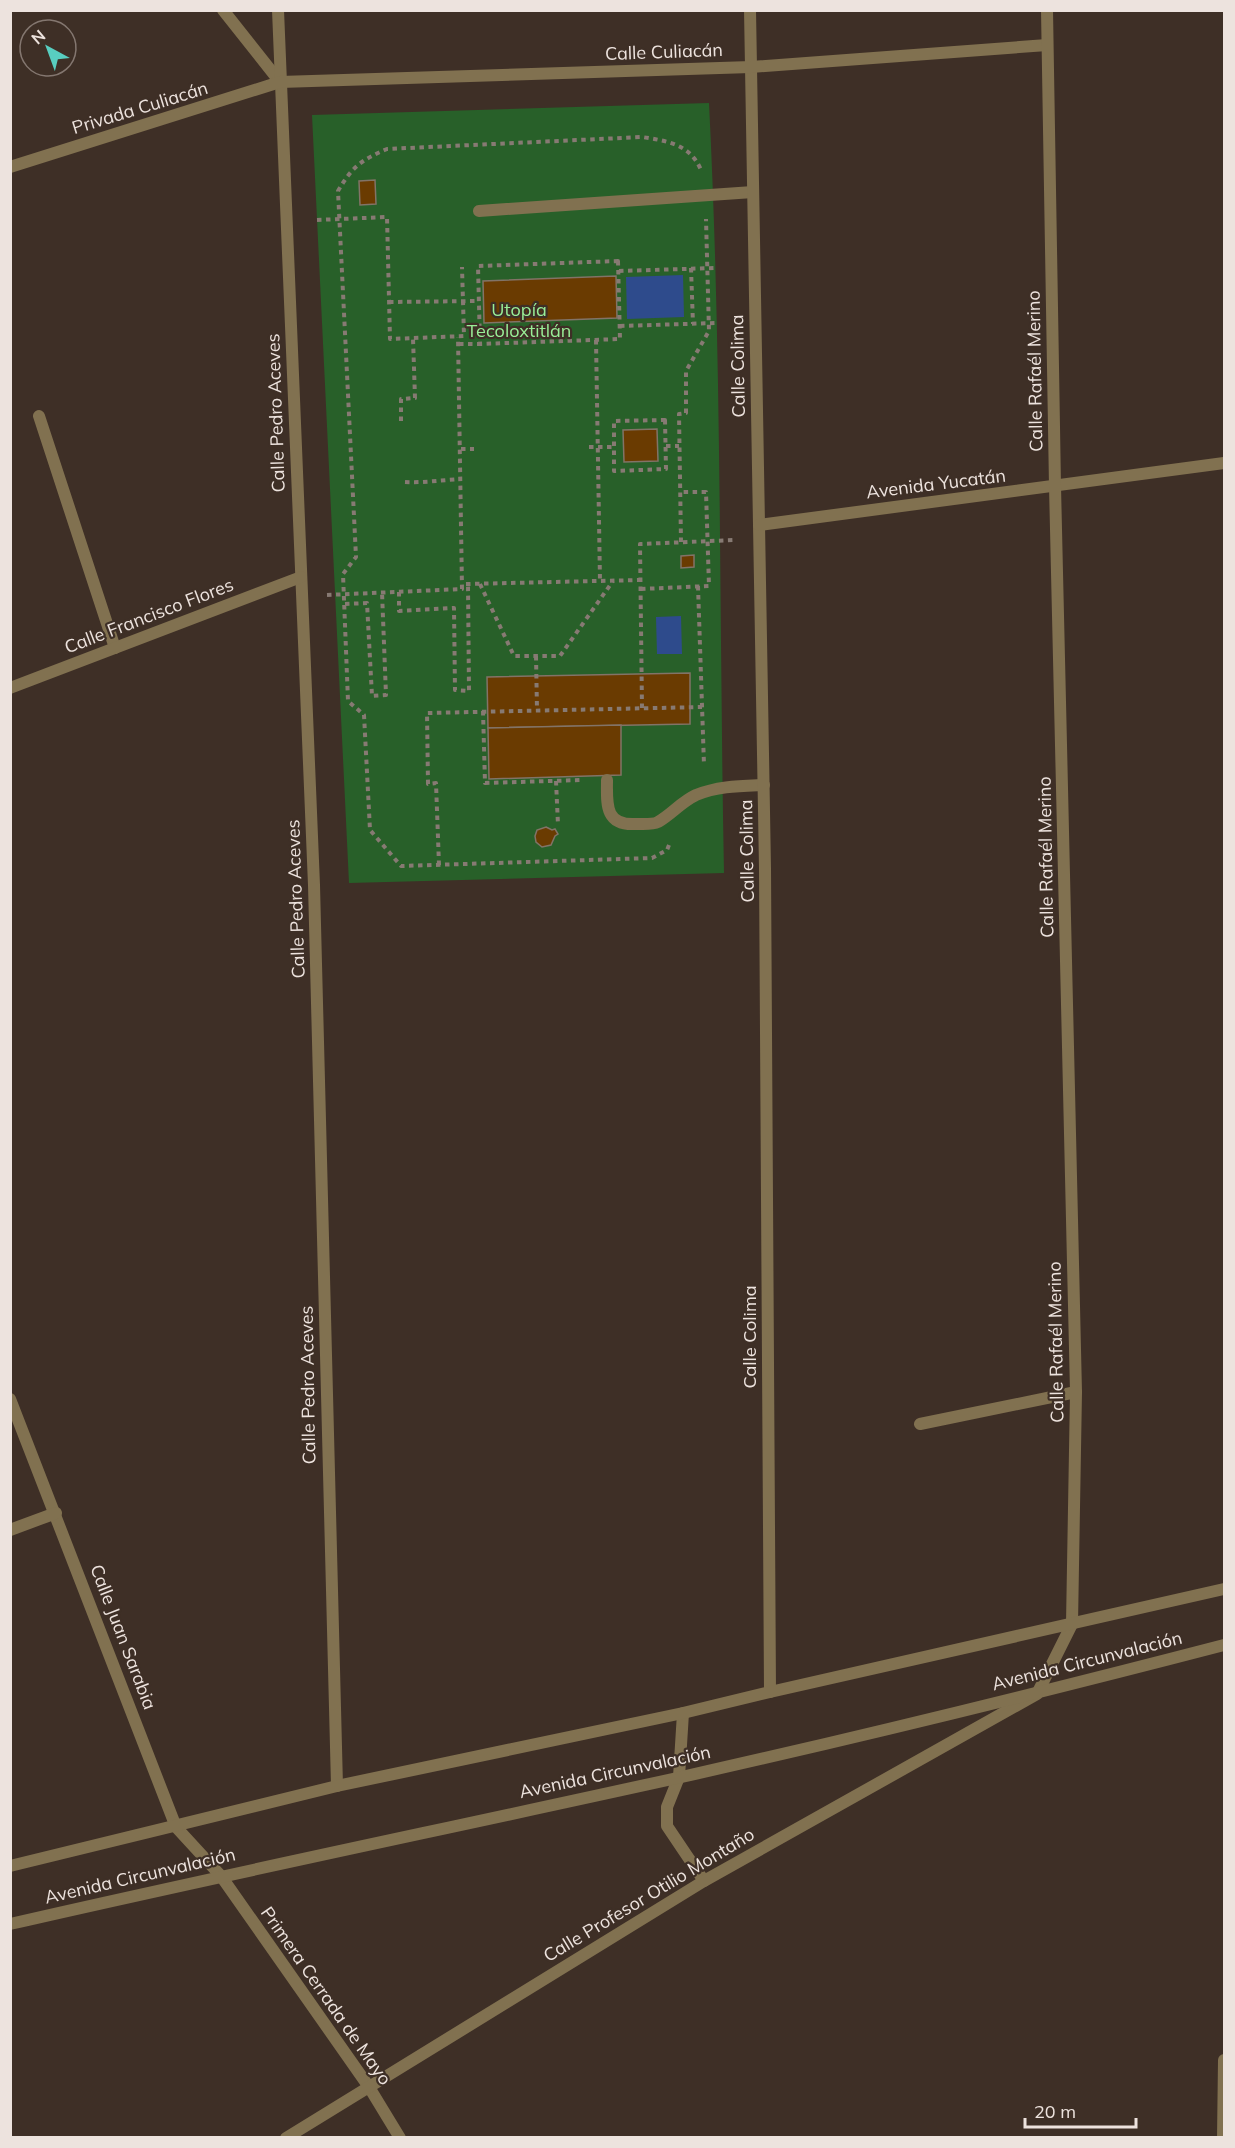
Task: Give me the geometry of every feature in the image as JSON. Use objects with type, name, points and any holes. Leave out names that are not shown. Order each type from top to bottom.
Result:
[{"type":"street","points":[[223,10],[280,82]]},
{"type":"street","name":"Calle Pedro Aceves","points":[[278,10],[314,885],[336,1786]]},
{"type":"street","name":"Calle Colima","points":[[750,10],[764,785],[770,1692]]},
{"type":"street","name":"Calle Rafaél Merino","points":[[1037,1694],[1072,1623],[1076,1392],[1055,486],[1047,10]]},
{"type":"street","name":"Calle Culiacán","points":[[280,82],[751,67],[1047,45]]},
{"type":"street","name":"Privada Culiacán","points":[[10,167],[280,82]]},
{"type":"street","points":[[478,211],[753,192]]},
{"type":"street","points":[[39,416],[115,648]]},
{"type":"street","name":"Avenida Yucatán","points":[[759,525],[1224,463]]},
{"type":"street","name":"Calle Francisco Flores","points":[[10,688],[301,577]]},
{"type":"street","points":[[607,780],[607,808],[614,819],[623,825],[656,823],[682,802],[723,787],[764,785]]},
{"type":"street","points":[[920,1424],[1076,1392]]},
{"type":"street","name":"Calle Juan Sarabia","points":[[10,1399],[176,1827],[221,1876]]},
{"type":"street","points":[[10,1530],[56,1514]]},
{"type":"street","name":"Avenida Circunvalación","points":[[10,1866],[336,1786],[683,1713],[1224,1589]]},
{"type":"street","name":"Avenida Circunvalación","points":[[10,1924],[679,1777],[1037,1694],[1224,1645]]},
{"type":"street","name":"Calle Profesor Otilio Montaño","points":[[286,2138],[704,1881],[1037,1694]]},
{"type":"street","points":[[683,1713],[679,1777],[667,1807],[667,1826],[704,1881]]},
{"type":"street","name":"Primera Cerrada de Mayo","points":[[221,1876],[369,2087],[399,2138]]},
{"type":"street","points":[[1223,2138],[1224,2060]]},
{"type":"path","points":[[672,841],[666,850],[652,858],[401,866],[370,830],[364,715],[348,701],[344,604],[343,574],[356,557],[338,191],[348,173],[367,158],[387,149],[642,137],[665,141],[685,149],[696,158],[704,179],[709,331],[686,371],[686,413],[679,414],[681,542]]},
{"type":"path","points":[[317,220],[387,217],[390,339],[464,336],[462,267]]},
{"type":"path","points":[[459,344],[480,344],[620,339],[618,261],[478,266],[480,344]]},
{"type":"path","points":[[691,268],[693,324]]},
{"type":"path","points":[[619,271],[715,268]]},
{"type":"path","points":[[389,302],[479,301]]},
{"type":"path","points":[[620,326],[716,323]]},
{"type":"path","points":[[399,592],[399,611],[454,608],[455,690],[469,690],[458,337]]},
{"type":"path","points":[[401,421],[401,399],[415,398],[413,338]]},
{"type":"path","points":[[596,340],[600,581]]},
{"type":"path","points":[[666,420],[666,446],[666,470],[614,471],[614,421],[666,420]]},
{"type":"path","points":[[666,446],[679,446]]},
{"type":"path","points":[[589,447],[614,447]]},
{"type":"path","points":[[460,449],[474,449]]},
{"type":"path","points":[[405,482],[427,483],[461,479]]},
{"type":"path","points":[[641,589],[709,586],[706,492],[680,492]]},
{"type":"path","points":[[642,708],[640,544],[760,539]]},
{"type":"path","points":[[302,596],[462,589],[465,585],[480,584],[640,580]]},
{"type":"path","points":[[480,584],[514,656],[560,656],[613,581]]},
{"type":"path","points":[[696,795],[704,780],[698,586]]},
{"type":"path","points":[[344,604],[367,603],[372,696],[386,695],[382,592]]},
{"type":"path","points":[[536,656],[537,710]]},
{"type":"path","points":[[439,865],[436,783],[428,784],[427,713],[702,706]]},
{"type":"path","points":[[483,711],[485,783],[607,780]]},
{"type":"path","points":[[556,781],[558,825]]},
{"type":"green space","name":"Utopía Tecoloxtitlán","points":[[709,103],[718,391],[724,873],[349,883],[312,115]]},
{"type":"water","points":[[683,275],[684,317],[627,319],[626,277]]},
{"type":"water","points":[[681,616],[682,654],[657,654],[656,617]]},
{"type":"building","points":[[375,180],[376,204],[360,205],[359,181]]},
{"type":"building","points":[[616,276],[617,318],[484,323],[483,281]]},
{"type":"building","points":[[657,429],[658,461],[624,462],[623,430]]},
{"type":"building","points":[[694,555],[694,567],[681,568],[681,556]]},
{"type":"building","points":[[690,673],[690,724],[488,728],[487,677]]},
{"type":"building","points":[[621,725],[621,775],[489,779],[488,728]]},
{"type":"building","points":[[546,827],[555,829],[558,834],[551,845],[542,847],[536,842],[535,836],[537,830]]}]
